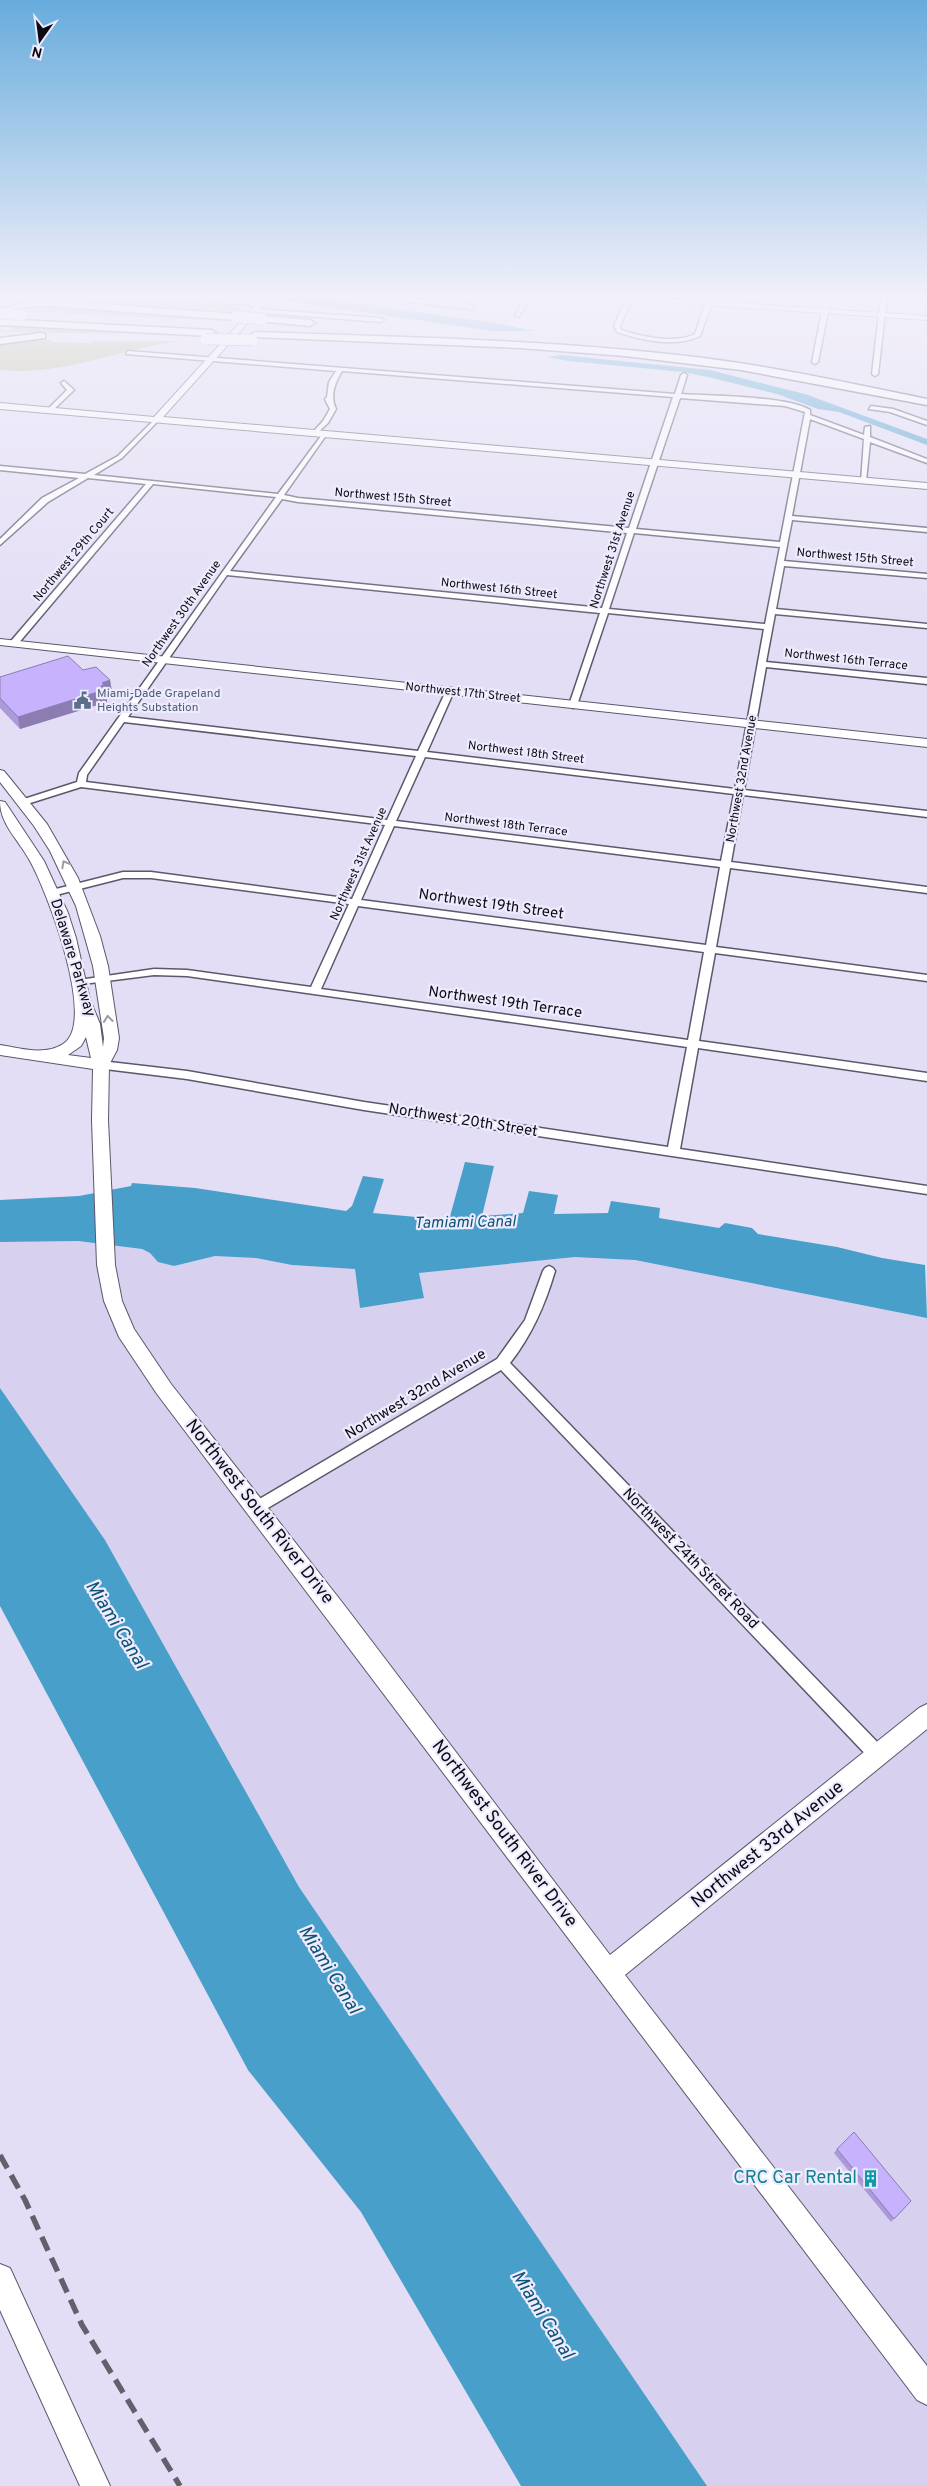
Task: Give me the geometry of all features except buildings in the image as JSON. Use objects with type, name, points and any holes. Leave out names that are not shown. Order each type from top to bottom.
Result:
[{"type":"street","points":[[60,412],[927,486]]},
{"type":"street","points":[[0,542],[36,507],[120,457],[163,412]]},
{"type":"street","name":"Northwest 30th Avenue","points":[[81,784],[82,775],[280,496],[320,434],[331,412]]},
{"type":"street","name":"Northwest 31st Avenue","points":[[573,705],[672,412]]},
{"type":"street","points":[[780,412],[806,416],[927,461]]},
{"type":"street","points":[[869,418],[870,412]]},
{"type":"street","points":[[897,412],[927,423]]},
{"type":"street","name":"Northwest 32nd Avenue","points":[[673,1153],[773,611],[806,416]]},
{"type":"street","points":[[863,481],[869,439],[868,427]]},
{"type":"street","name":"Northwest 15th Street","points":[[0,468],[266,493],[298,500],[784,545]]},
{"type":"street","name":"Northwest 29th Court","points":[[14,643],[151,482]]},
{"type":"street","points":[[789,518],[927,530]]},
{"type":"street","name":"Northwest 15th Street","points":[[781,563],[927,576]]},
{"type":"street","name":"Northwest 16th Street","points":[[226,573],[770,627]]},
{"type":"street","points":[[773,611],[927,626]]},
{"type":"street","name":"Northwest 17th Street","points":[[0,642],[927,743]]},
{"type":"street","name":"Northwest 16th Terrace","points":[[763,664],[927,681]]},
{"type":"street","name":"Northwest 31st Avenue","points":[[315,991],[450,691]]},
{"type":"street","name":"Northwest 18th Street","points":[[123,719],[927,814]]},
{"type":"street","name":"Delaware Parkway","points":[[0,774],[24,802],[60,856],[77,886],[90,922],[104,979],[111,1047],[100,1065]]},
{"type":"street","points":[[24,802],[81,784]]},
{"type":"street","name":"Northwest 18th Terrace","points":[[81,784],[927,890]]},
{"type":"street","name":"Delaware Parkway","points":[[0,806],[37,861],[52,892],[69,938],[82,1000],[92,1024],[94,1044],[100,1065],[102,1190],[106,1266]]},
{"type":"street","name":"Northwest 19th Street","points":[[52,892],[114,877],[140,874],[927,978]]},
{"type":"street","name":"Northwest 19th Terrace","points":[[79,983],[142,973],[174,972],[927,1077]]},
{"type":"street","points":[[44,1056],[65,1051],[76,1043],[79,1034],[82,1000]]},
{"type":"street","name":"Northwest 20th Street","points":[[0,1050],[100,1065],[169,1072],[345,1103],[927,1190]]},
{"type":"street","name":"Northwest South River Drive","points":[[106,1266],[113,1301],[120,1320],[141,1356],[608,1973],[927,2390]]},
{"type":"street","name":"Northwest 32nd Avenue","points":[[256,1508],[502,1363],[523,1338],[549,1271]]},
{"type":"street","name":"Northwest 24th Street Road","points":[[502,1363],[878,1755]]},
{"type":"street","name":"Northwest 33rd Avenue","points":[[608,1973],[927,1715]]},
{"type":"street","points":[[0,2280],[94,2486]]},
{"type":"shaded area","points":[[78,1241],[142,1249],[150,1253],[158,1262],[174,1266],[215,1256],[256,1258],[292,1265],[355,1269],[360,1308],[424,1298],[419,1273],[575,1257],[603,1257],[635,1260],[927,1318],[927,2486],[707,2486],[299,1887],[105,1540],[0,1388],[0,1242]]},
{"type":"water","points":[[839,412],[854,412],[927,439],[927,445]]},
{"type":"water","name":"Tamiami Canal","points":[[465,1162],[494,1166],[482,1216],[523,1213],[529,1191],[558,1195],[554,1214],[608,1213],[611,1201],[660,1208],[659,1218],[719,1228],[725,1223],[752,1228],[758,1234],[837,1247],[882,1258],[925,1265],[927,1318],[635,1260],[575,1257],[419,1273],[424,1298],[360,1308],[355,1269],[292,1265],[256,1258],[215,1256],[174,1266],[158,1262],[150,1253],[142,1249],[78,1241],[0,1242],[0,1200],[79,1196],[131,1186],[132,1183],[195,1188],[346,1211],[352,1206],[363,1176],[384,1179],[373,1213],[449,1220]]},
{"type":"water","name":"Miami Canal","points":[[0,1388],[105,1540],[299,1887],[707,2486],[521,2486],[361,2212],[248,2070],[0,1606]]},
{"type":"railway","points":[[0,2155],[25,2200],[82,2325],[180,2486]]},
{"type":"place","name":"Miami-Dade Grapeland Heights Substation","points":[[83,701]]},
{"type":"place","name":"CRC Car Rental","points":[[871,2178]]}]
